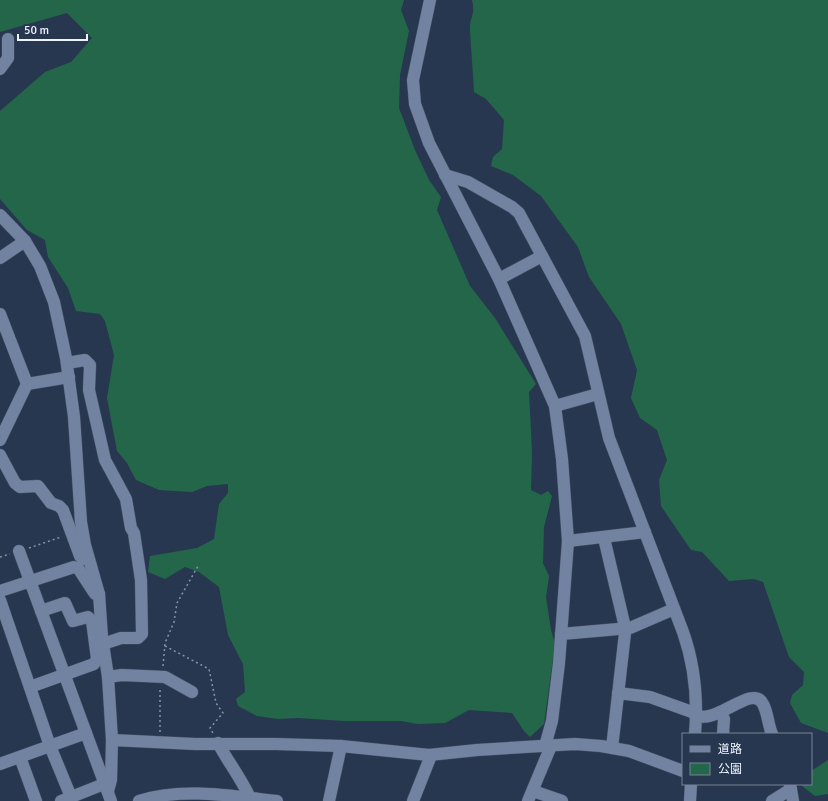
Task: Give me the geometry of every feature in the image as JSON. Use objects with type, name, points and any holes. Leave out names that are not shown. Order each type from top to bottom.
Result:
[{"type":"street","points":[[430,0],[416,60],[413,91],[415,104],[429,142],[499,279],[555,406],[562,459],[568,541],[562,634],[548,746],[530,796],[562,801]]},
{"type":"street","points":[[0,69],[8,58],[8,39]]},
{"type":"street","points":[[445,175],[468,182],[512,207],[519,213],[584,336],[609,438],[693,662],[696,687],[695,733]]},
{"type":"street","points":[[0,215],[25,241],[47,281],[54,302],[67,363],[74,417],[81,522],[88,558],[99,594],[103,644],[108,677],[112,740],[111,780],[108,792]]},
{"type":"street","points":[[0,258],[25,241]]},
{"type":"street","points":[[499,279],[542,256]]},
{"type":"street","points":[[0,314],[26,384],[0,440]]},
{"type":"street","points":[[67,363],[85,360],[90,365],[89,390],[106,460],[126,499],[131,528],[134,533],[141,580],[142,634],[138,638],[121,638],[103,644]]},
{"type":"street","points":[[26,384],[69,377]]},
{"type":"street","points":[[555,406],[598,394]]},
{"type":"street","points":[[0,455],[15,483],[20,487],[38,486],[52,503],[59,506],[63,510],[70,533],[80,556],[88,558]]},
{"type":"street","points":[[568,541],[645,532]]},
{"type":"street","points":[[604,538],[625,629],[612,748]]},
{"type":"street","points":[[19,551],[108,792]]},
{"type":"street","points":[[0,591],[74,567],[78,568],[95,594],[99,594]]},
{"type":"street","points":[[0,600],[50,746],[66,799],[108,792]]},
{"type":"street","points":[[30,687],[94,664],[97,660],[92,621],[88,616],[73,621],[65,603],[41,611]]},
{"type":"street","points":[[562,634],[625,629],[674,609]]},
{"type":"street","points":[[108,677],[122,675],[160,678],[174,681],[192,692]]},
{"type":"street","points":[[618,693],[650,697],[692,712],[696,717],[706,718],[750,698],[758,699],[763,704],[772,733]]},
{"type":"street","points":[[720,712],[724,719],[723,733]]},
{"type":"street","points":[[0,764],[86,733]]},
{"type":"street","points":[[112,740],[341,746],[429,755],[477,750],[574,744],[629,751],[682,771]]},
{"type":"street","points":[[218,743],[228,763],[236,770],[250,798]]},
{"type":"street","points":[[329,801],[341,746]]},
{"type":"street","points":[[413,801],[430,758],[429,755]]},
{"type":"street","points":[[20,757],[36,801]]},
{"type":"street","points":[[690,801],[691,785]]},
{"type":"street","points":[[772,801],[791,786]]},
{"type":"street","points":[[791,786],[793,801]]},
{"type":"street","points":[[139,801],[158,796],[177,794],[277,801]]},
{"type":"path","points":[[0,557],[70,533]]},
{"type":"path","points":[[160,742],[160,678],[165,646],[174,622],[177,603],[198,566]]},
{"type":"path","points":[[165,646],[209,669],[216,703],[223,713],[210,728],[218,743]]},
{"type":"green space","points":[[0,0],[404,0],[401,10],[409,31],[400,75],[399,108],[415,150],[429,180],[441,197],[437,210],[470,286],[495,318],[536,384],[529,392],[532,452],[531,490],[541,495],[548,491],[552,496],[544,527],[543,563],[549,576],[546,597],[551,630],[555,644],[544,724],[530,737],[512,713],[469,710],[445,723],[418,724],[401,721],[344,721],[298,718],[278,719],[257,716],[238,706],[236,699],[245,692],[243,664],[228,635],[219,587],[199,572],[185,567],[165,579],[148,572],[150,556],[197,548],[214,539],[219,504],[228,493],[228,484],[207,486],[192,492],[159,490],[136,480],[127,463],[117,451],[107,398],[114,355],[105,321],[100,314],[76,311],[68,288],[48,257],[45,240],[27,230],[0,199],[0,111],[45,72],[71,62],[92,38],[67,13],[0,32]]},
{"type":"green space","points":[[472,0],[828,0],[828,733],[801,723],[790,703],[792,695],[803,685],[804,672],[789,657],[763,582],[754,579],[729,581],[702,552],[691,550],[661,506],[659,480],[667,460],[657,430],[640,418],[631,398],[637,370],[621,324],[589,277],[578,247],[541,196],[513,175],[491,166],[493,157],[502,149],[504,120],[486,99],[474,92],[470,30],[470,22],[473,13]]},
{"type":"green space","points":[[828,760],[828,794],[815,796],[802,786],[812,785],[812,770]]}]
